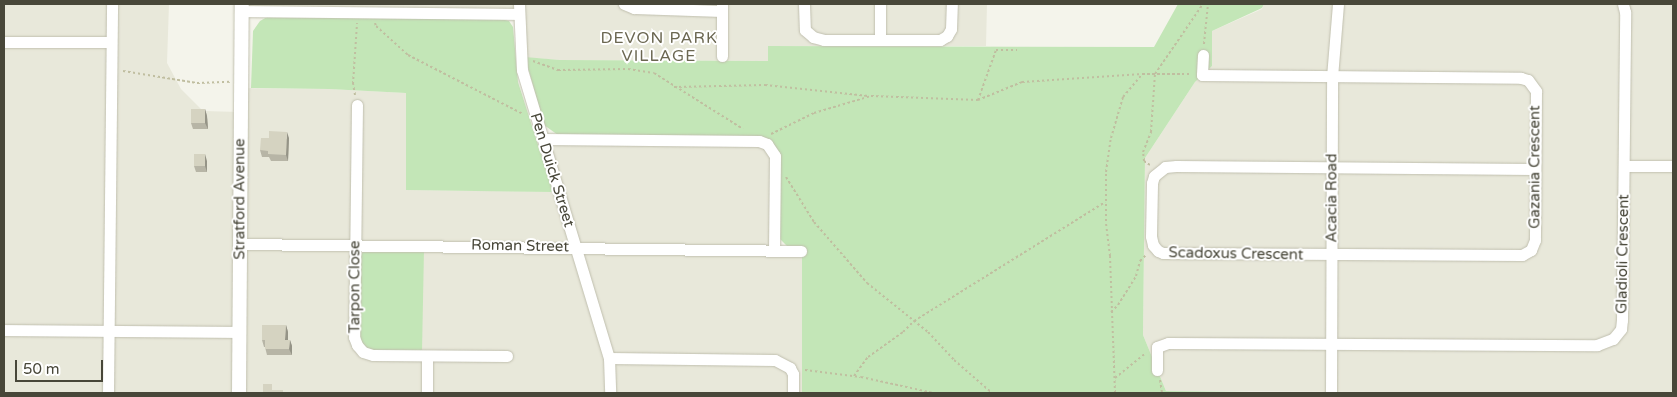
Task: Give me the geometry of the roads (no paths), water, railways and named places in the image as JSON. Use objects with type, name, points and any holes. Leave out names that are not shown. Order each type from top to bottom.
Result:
[{"type":"street","points":[[108,393],[112,4]]},
{"type":"street","points":[[624,4],[642,9],[722,7],[722,56]]},
{"type":"street","points":[[804,4],[804,27],[813,37],[824,40],[943,39],[951,29],[952,4]]},
{"type":"street","points":[[880,4],[880,39]]},
{"type":"street","name":"Acacia Road","points":[[1330,393],[1332,77],[1338,4]]},
{"type":"street","name":"Gladioli Crescent","points":[[1157,370],[1158,347],[1168,343],[1597,345],[1613,339],[1621,329],[1622,320],[1624,166],[1623,4]]},
{"type":"street","points":[[242,7],[358,13],[519,9]]},
{"type":"street","name":"Stratford Avenue","points":[[239,393],[242,7]]},
{"type":"street","name":"Pen Duick Street","points":[[519,9],[520,56],[537,120],[609,358],[610,393]]},
{"type":"street","points":[[4,42],[111,42]]},
{"type":"street","points":[[1203,56],[1202,75],[1332,77]]},
{"type":"street","name":"Gazania Crescent","points":[[1332,77],[1521,78],[1528,80],[1536,91],[1535,240],[1531,250],[1522,255],[1332,256]]},
{"type":"street","name":"Tarpon Close","points":[[357,105],[354,337],[357,345],[364,352],[373,356],[507,356]]},
{"type":"street","points":[[543,139],[759,141],[771,147],[775,156],[774,250]]},
{"type":"street","name":"Scadoxus Crescent","points":[[1332,168],[1176,166],[1159,171],[1152,183],[1151,236],[1158,251],[1164,253],[1332,256]]},
{"type":"street","points":[[1624,166],[1673,166]]},
{"type":"street","points":[[1332,168],[1534,169]]},
{"type":"street","name":"Roman Street","points":[[240,244],[801,251]]},
{"type":"street","points":[[4,330],[239,332]]},
{"type":"street","points":[[427,356],[427,393]]},
{"type":"street","points":[[609,358],[775,360],[786,364],[793,374],[793,393]]},
{"type":"district","name":"DEVON PARK VILLAGE","points":[[659,47]]}]
